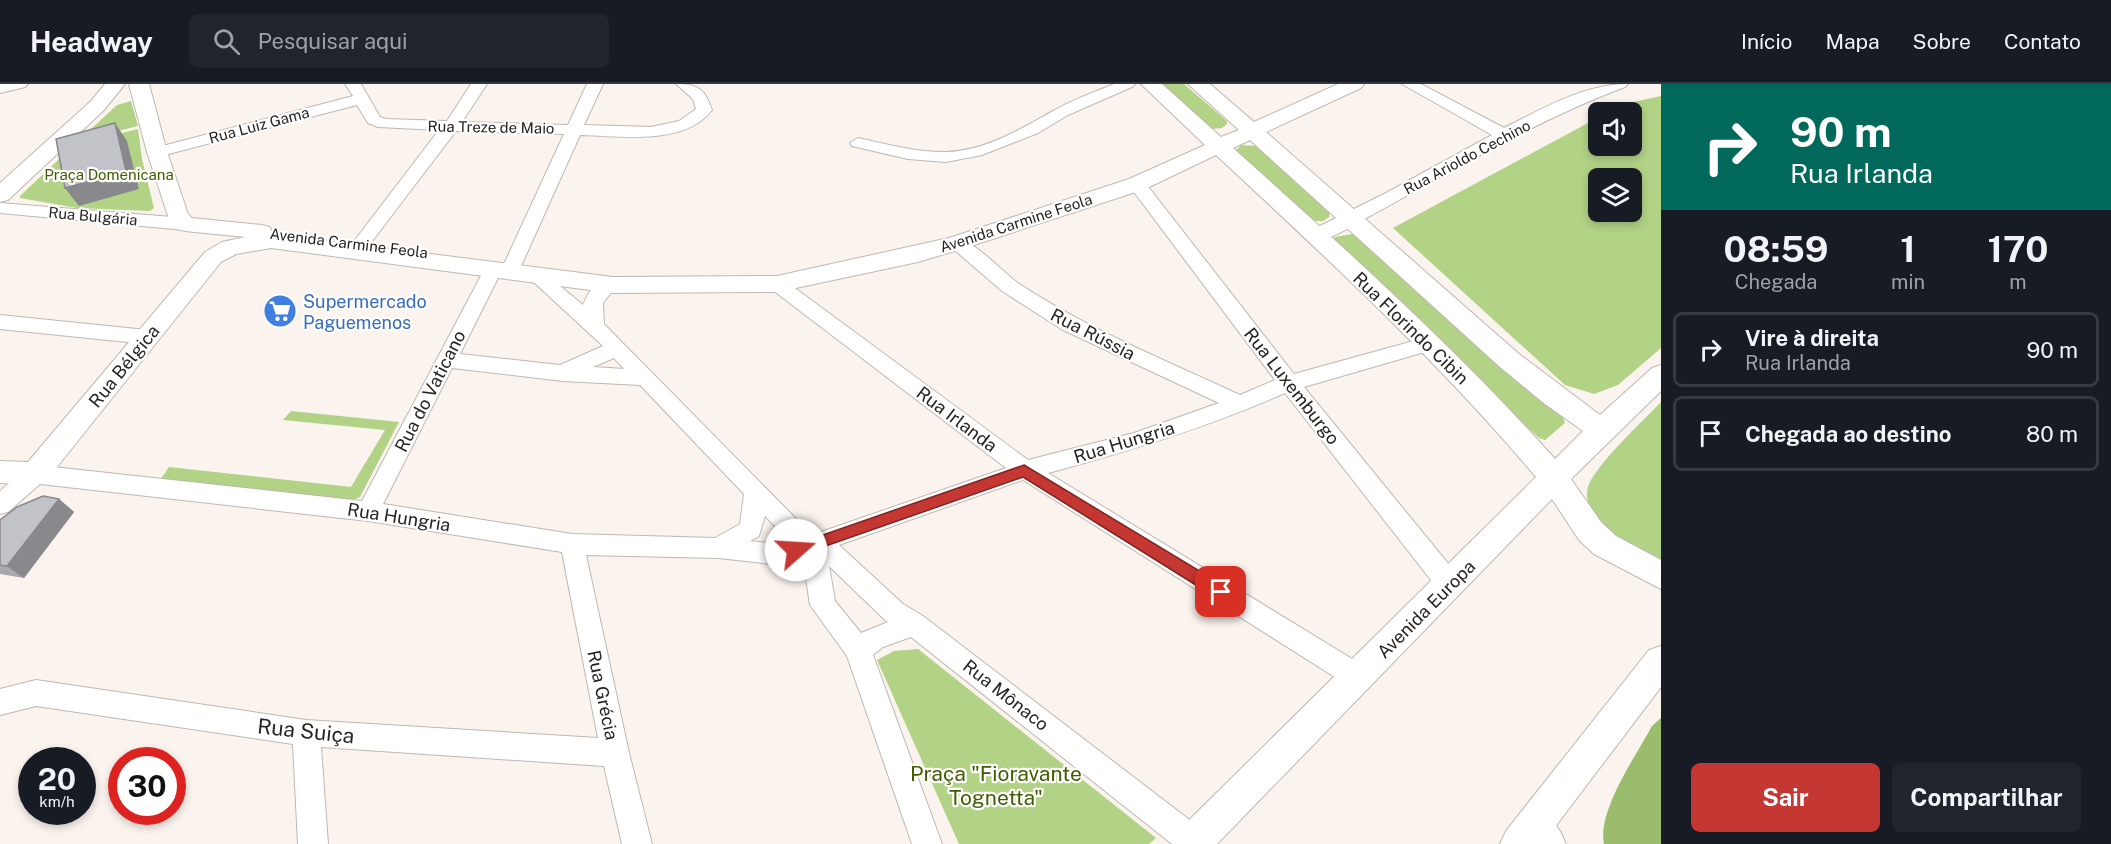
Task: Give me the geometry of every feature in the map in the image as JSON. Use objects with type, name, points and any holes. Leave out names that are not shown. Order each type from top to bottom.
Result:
[{"type":"main road","points":[[0,195],[97,106],[115,84]]},
{"type":"main road","name":"Rua Florindo Cibin","points":[[1151,84],[1316,235],[1502,418],[1555,479],[1576,514],[1605,545],[1661,576]]},
{"type":"main road","points":[[1198,84],[1353,219],[1531,380],[1573,412],[1602,430]]},
{"type":"main road","name":"Avenida Carmine Feola","points":[[193,225],[361,244],[503,267],[535,275],[607,285],[777,284],[957,243],[1137,184],[1354,84]]},
{"type":"main road","points":[[97,106],[118,94],[140,91],[174,210],[215,241],[213,257]]},
{"type":"main road","name":"Avenida Carmine Feola","points":[[271,241],[503,267],[617,276],[659,285]]},
{"type":"main road","name":"Rua Bélgica","points":[[35,474],[213,257],[230,247],[271,241]]},
{"type":"main road","name":"Avenida Europa","points":[[1192,843],[1602,430],[1661,375]]},
{"type":"main road","name":"Rua Hungria","points":[[0,472],[35,474]]},
{"type":"main road","points":[[1536,837],[1661,662]]},
{"type":"street","points":[[0,88],[20,84]]},
{"type":"street","points":[[361,244],[452,125],[479,84]]},
{"type":"street","name":"Rua do Vaticano","points":[[368,511],[446,360],[503,267],[576,128],[595,84]]},
{"type":"street","name":"Rua Treze de Maio","points":[[357,91],[374,120],[384,124],[651,132],[684,125],[704,110],[700,97],[684,84]]},
{"type":"street","points":[[858,142],[908,154],[946,157],[982,150],[1032,130],[1062,112],[1127,84]]},
{"type":"street","points":[[1410,84],[1504,135]]},
{"type":"street","name":"Rua Arioldo Cechino","points":[[1316,235],[1353,219],[1504,135],[1560,108],[1620,84]]},
{"type":"street","name":"Rua Luiz Gama","points":[[157,152],[357,91]]},
{"type":"street","name":"Rua Luxemburgo","points":[[1137,184],[1289,383],[1450,585]]},
{"type":"street","name":"Rua Bulgária","points":[[0,208],[193,225]]},
{"type":"street","name":"Rua Rússia","points":[[957,243],[1009,286],[1070,325],[1240,404]]},
{"type":"street","name":"Rua Mônaco","points":[[535,275],[596,326],[812,549],[894,612],[914,624],[1192,843]]},
{"type":"street","name":"Rua Irlanda","points":[[777,284],[1024,471],[1358,677]]},
{"type":"street","points":[[596,326],[591,308],[592,302],[607,285]]},
{"type":"street","points":[[0,322],[147,337]]},
{"type":"street","name":"Rua Hungria","points":[[35,474],[368,511],[572,544],[812,549],[1024,471],[1137,441],[1240,404],[1289,383],[1428,344]]},
{"type":"street","points":[[563,373],[617,348]]},
{"type":"street","points":[[446,360],[563,373],[647,378]]},
{"type":"street","points":[[0,505],[35,474]]},
{"type":"street","points":[[718,548],[751,529],[756,493]]},
{"type":"street","name":"Rua Grécia","points":[[572,544],[615,753],[637,844]]},
{"type":"street","points":[[812,549],[823,605],[858,650],[927,844]]},
{"type":"street","points":[[858,650],[874,639],[914,624]]},
{"type":"street","name":"Rua Suiça","points":[[0,702],[36,693],[306,733],[615,753]]},
{"type":"street","points":[[306,733],[313,844]]},
{"type":"green space","points":[[1159,84],[1184,84],[1227,121],[1227,124],[1222,128],[1212,129]]},
{"type":"green space","points":[[1661,96],[1661,348],[1618,385],[1594,394],[1565,385],[1393,228],[1588,123],[1588,156],[1642,156],[1642,102],[1633,102]]},
{"type":"green space","points":[[131,101],[138,126],[78,141],[117,105]]},
{"type":"green space","name":"Praça Domenicana","points":[[138,129],[142,159],[154,208],[150,211],[77,208],[20,198],[74,145]]},
{"type":"green space","points":[[1241,145],[1256,146],[1330,211],[1329,217],[1323,221],[1312,221],[1235,151]]},
{"type":"green space","points":[[1352,234],[1359,236],[1563,417],[1565,423],[1545,440],[1539,438],[1332,244],[1335,237]]},
{"type":"green space","points":[[1661,402],[1661,560],[1637,550],[1611,533],[1592,512],[1587,500],[1588,487],[1600,467],[1620,443]]},
{"type":"green space","points":[[291,411],[399,422],[360,497],[347,502],[158,483],[169,467],[351,487],[385,430],[283,420]]},
{"type":"green space","name":"Praça \"Fioravante Tognetta\"","points":[[918,649],[1156,838],[1149,844],[959,844],[877,660],[894,651]]},
{"type":"green space","points":[[1661,718],[1661,844],[1604,844],[1603,831],[1606,816],[1619,784],[1652,726]]},
{"type":"building","points":[[115,123],[126,171],[65,188],[56,139]]},
{"type":"building","points":[[43,496],[59,499],[7,566],[0,565],[0,520],[17,507]]},
{"type":"place","name":"Supermercado Paguemenos","points":[[280,311]]},
{"type":"route","points":[[796,550],[803,540],[812,538],[820,542],[926,503],[1024,471],[1221,592]]}]
